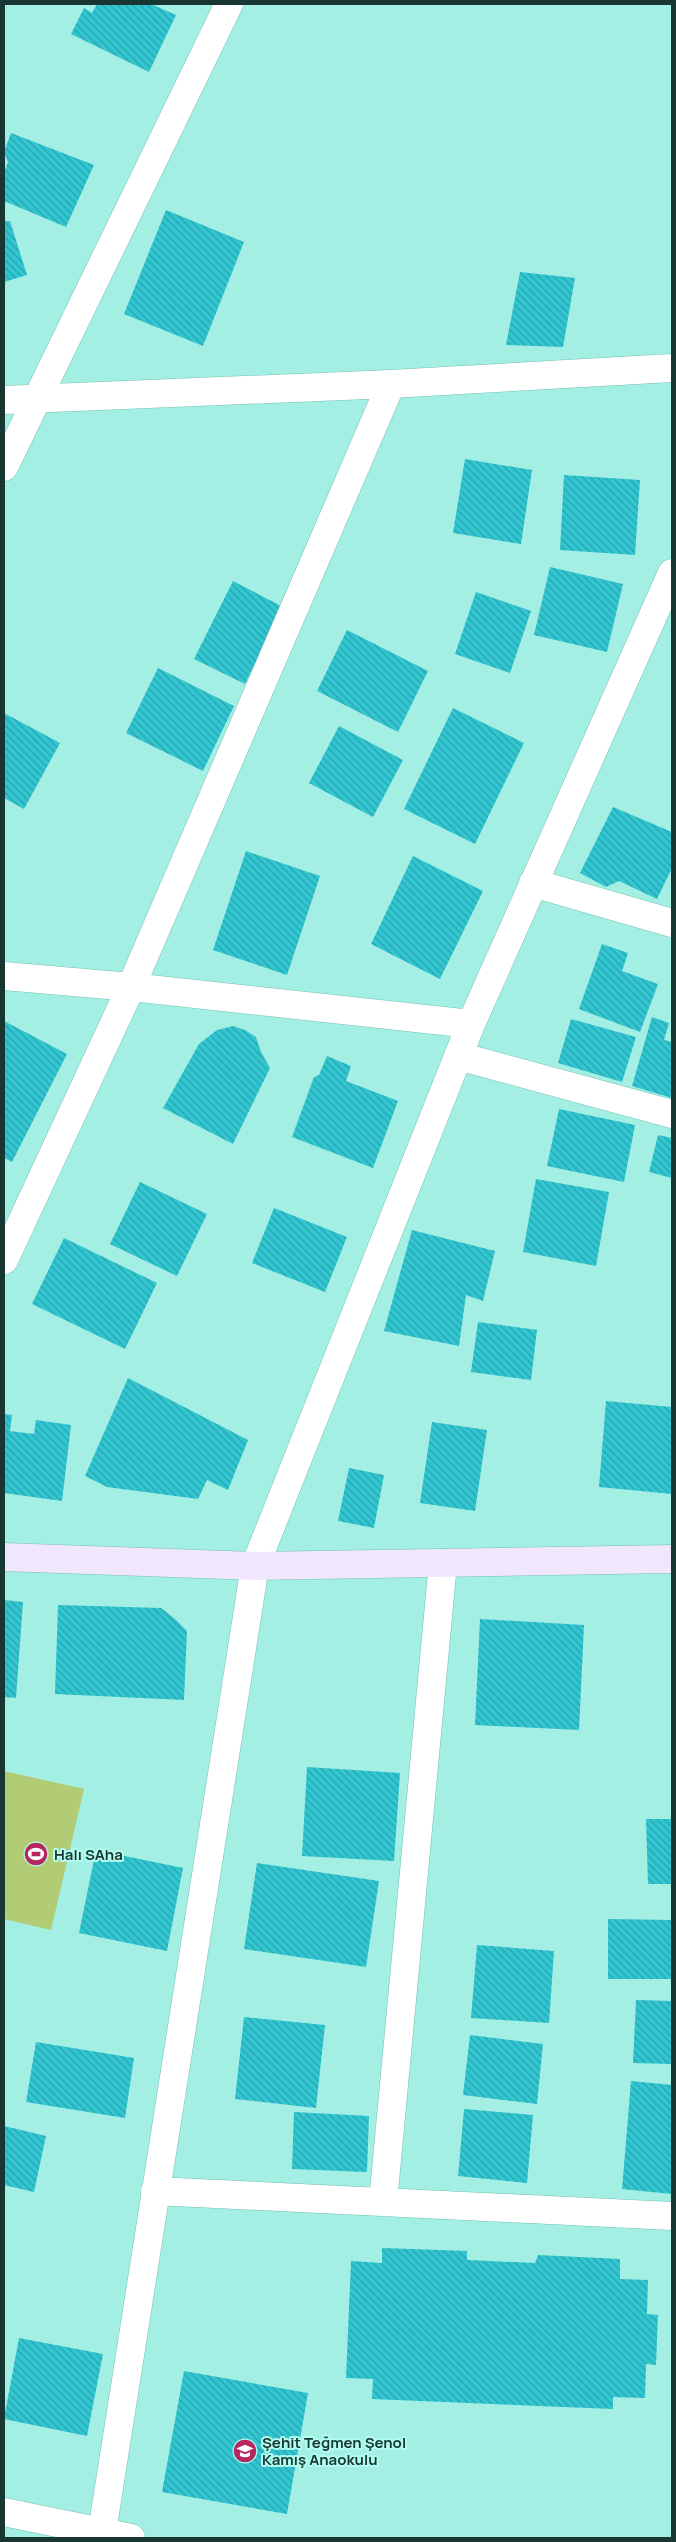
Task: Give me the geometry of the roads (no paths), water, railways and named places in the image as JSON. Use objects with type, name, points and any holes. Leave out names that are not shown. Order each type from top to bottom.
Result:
[{"type":"street","points":[[4,467],[229,4]]},
{"type":"street","points":[[4,400],[391,384],[672,368]]},
{"type":"street","points":[[4,1260],[131,987],[391,384]]},
{"type":"street","points":[[101,2535],[255,1566],[471,1024],[672,573]]},
{"type":"street","points":[[533,883],[672,923]]},
{"type":"street","points":[[4,976],[131,987],[471,1024]]},
{"type":"street","points":[[458,1056],[672,1114]]},
{"type":"street","points":[[4,1557],[255,1566],[672,1559]]},
{"type":"street","points":[[383,2202],[443,1563]]},
{"type":"street","points":[[155,2191],[672,2216]]},
{"type":"street","points":[[4,2512],[101,2535],[131,2538]]},
{"type":"place","name":"Halı SAha","points":[[36,1854]]},
{"type":"place","name":"Şehit Teğmen Şenol Kamış Anaokulu","points":[[245,2451]]}]
